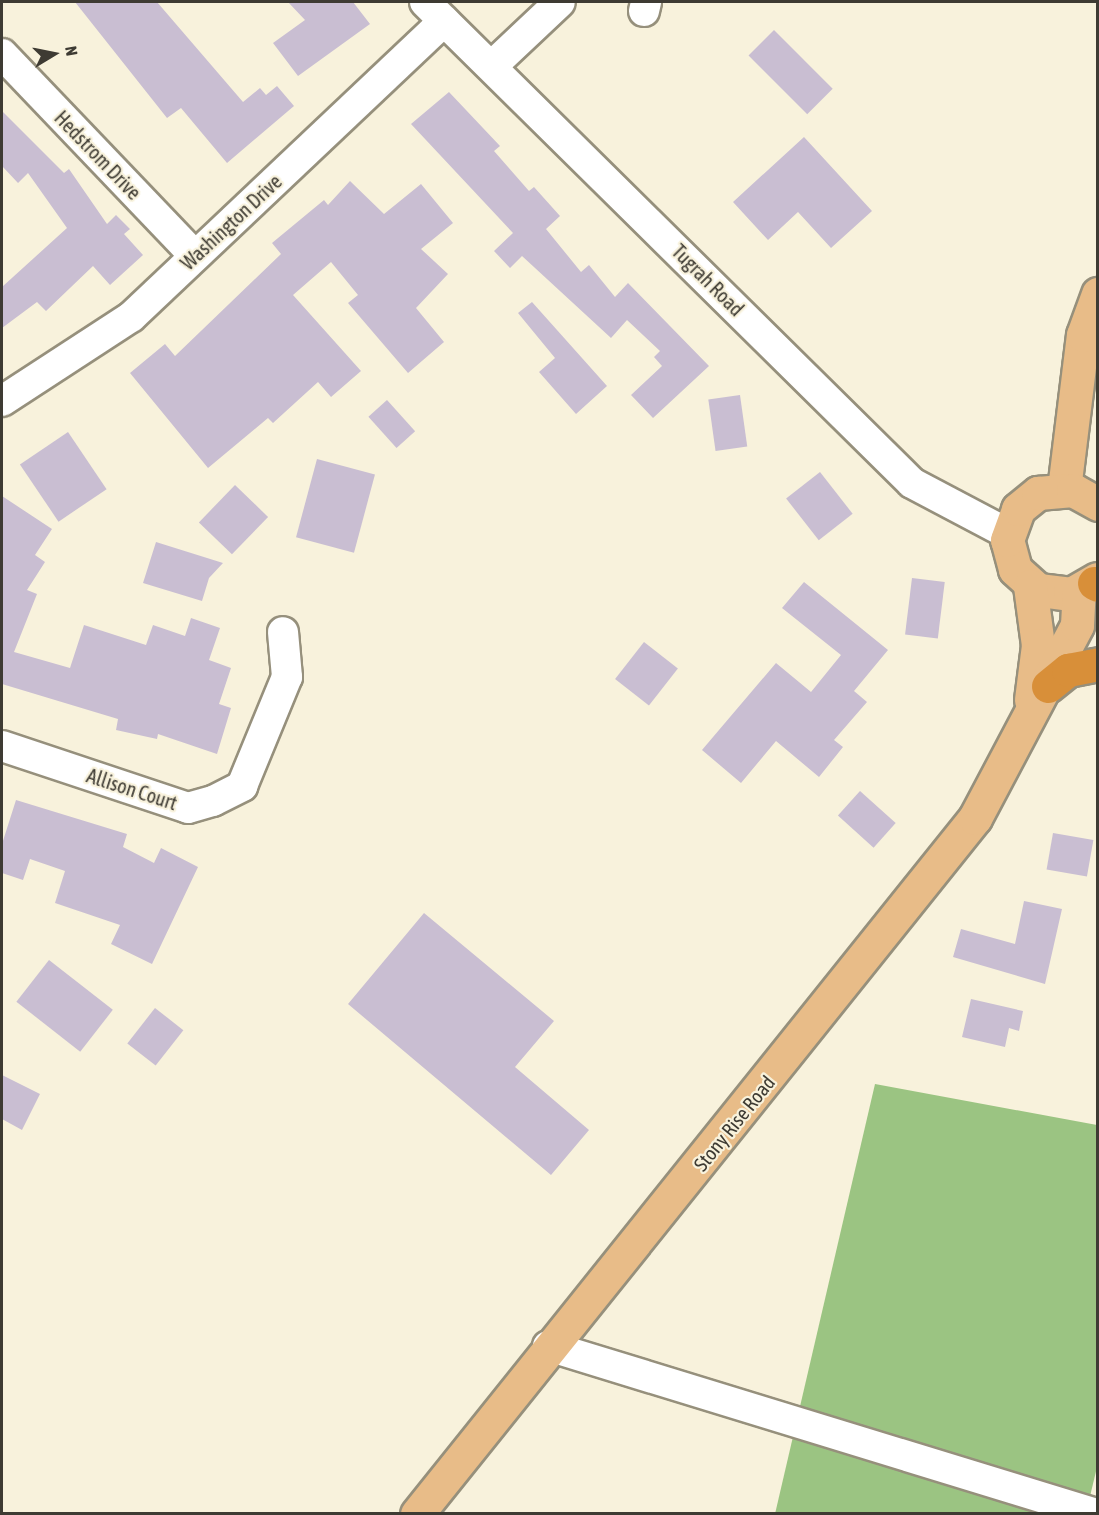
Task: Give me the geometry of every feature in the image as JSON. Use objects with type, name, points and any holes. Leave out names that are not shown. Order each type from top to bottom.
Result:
[{"type":"highway","points":[[1048,686],[1068,670],[1098,664]]},
{"type":"main road","points":[[1064,489],[1083,335],[1098,294]]},
{"type":"main road","points":[[1092,584],[1054,594],[1030,586],[1011,563],[1007,532],[1024,502],[1038,493],[1064,489],[1098,504]]},
{"type":"main road","name":"Stony Rise Road","points":[[417,1514],[549,1346],[735,1123],[975,818],[1028,717],[1048,686],[1077,625],[1092,584]]},
{"type":"main road","name":"Stony Rise Road","points":[[1028,717],[1038,645],[1030,586]]},
{"type":"street","points":[[492,66],[560,2]]},
{"type":"street","name":"Tugrah Road","points":[[435,11],[912,483],[1007,532]]},
{"type":"street","name":"Washington Drive","points":[[2,401],[131,317],[435,11]]},
{"type":"street","name":"Hedstrom Drive","points":[[2,54],[194,255]]},
{"type":"street","name":"Allison Court","points":[[2,746],[188,808],[213,801],[242,786],[287,677],[283,632]]},
{"type":"street","points":[[549,1346],[1096,1514]]},
{"type":"green space","points":[[875,1084],[1097,1125],[1098,1463],[1086,1513],[775,1514]]},
{"type":"building","points":[[75,2],[157,2],[243,102],[260,88],[266,95],[277,86],[294,106],[227,163],[181,108],[167,118]]},
{"type":"building","points":[[288,2],[353,2],[370,24],[298,76],[273,43],[305,20]]},
{"type":"building","points":[[774,30],[833,89],[807,114],[749,55]]},
{"type":"building","points":[[449,92],[500,146],[494,151],[529,191],[534,187],[560,216],[546,229],[581,272],[589,265],[615,297],[628,283],[709,366],[653,418],[631,395],[662,366],[654,357],[660,351],[627,320],[611,338],[522,256],[510,268],[494,251],[513,233],[411,124]]},
{"type":"building","points":[[2,111],[64,173],[69,169],[107,224],[116,215],[130,229],[124,234],[143,255],[110,285],[93,266],[46,311],[37,302],[2,328],[2,287],[67,228],[28,173],[18,183],[2,166]]},
{"type":"building","points":[[804,137],[872,211],[831,248],[798,212],[768,240],[733,202]]},
{"type":"building","points":[[350,181],[384,214],[421,184],[453,223],[421,249],[448,274],[416,308],[444,342],[408,373],[348,303],[358,295],[331,262],[293,295],[361,371],[331,397],[318,382],[273,423],[268,418],[208,468],[130,373],[165,344],[175,356],[281,254],[272,243],[324,200],[328,205]]},
{"type":"building","points":[[532,302],[607,386],[576,414],[539,372],[555,358],[518,313]]},
{"type":"building","points":[[740,395],[747,446],[716,451],[708,399]]},
{"type":"building","points":[[387,400],[415,431],[397,448],[368,417]]},
{"type":"building","points":[[68,432],[107,489],[59,522],[20,464]]},
{"type":"building","points":[[317,459],[375,475],[354,553],[296,537]]},
{"type":"building","points":[[820,472],[853,514],[819,540],[786,498]]},
{"type":"building","points":[[235,485],[268,517],[232,554],[199,522]]},
{"type":"building","points":[[2,496],[52,529],[35,555],[45,562],[27,590],[37,594],[14,652],[70,668],[84,625],[146,645],[153,625],[185,636],[191,618],[220,628],[209,660],[231,668],[219,704],[231,708],[217,754],[158,734],[157,739],[116,730],[118,719],[2,684]]},
{"type":"building","points":[[156,542],[223,563],[209,578],[202,601],[143,583]]},
{"type":"building","points":[[912,578],[945,582],[938,639],[905,635]]},
{"type":"building","points":[[804,582],[888,650],[854,691],[867,702],[834,740],[843,747],[819,777],[776,741],[741,783],[702,750],[776,663],[811,692],[841,655],[782,608]]},
{"type":"building","points":[[644,642],[678,668],[649,706],[615,679]]},
{"type":"building","points":[[860,791],[896,823],[874,848],[838,816]]},
{"type":"building","points":[[16,800],[127,834],[123,847],[154,863],[161,848],[198,867],[152,964],[111,944],[120,925],[55,903],[65,871],[30,859],[23,880],[2,873],[2,844]]},
{"type":"building","points":[[1053,833],[1093,840],[1087,877],[1047,869]]},
{"type":"building","points":[[1024,901],[1062,909],[1045,984],[953,957],[961,929],[1015,944]]},
{"type":"building","points":[[424,913],[554,1021],[515,1067],[589,1130],[551,1175],[348,1004]]},
{"type":"building","points":[[49,960],[113,1010],[80,1052],[16,1002]]},
{"type":"building","points":[[971,999],[1023,1011],[1019,1031],[1009,1028],[1005,1047],[962,1037]]},
{"type":"building","points":[[155,1008],[183,1030],[156,1066],[127,1043]]},
{"type":"building","points":[[2,1075],[40,1094],[22,1130],[2,1119]]}]
